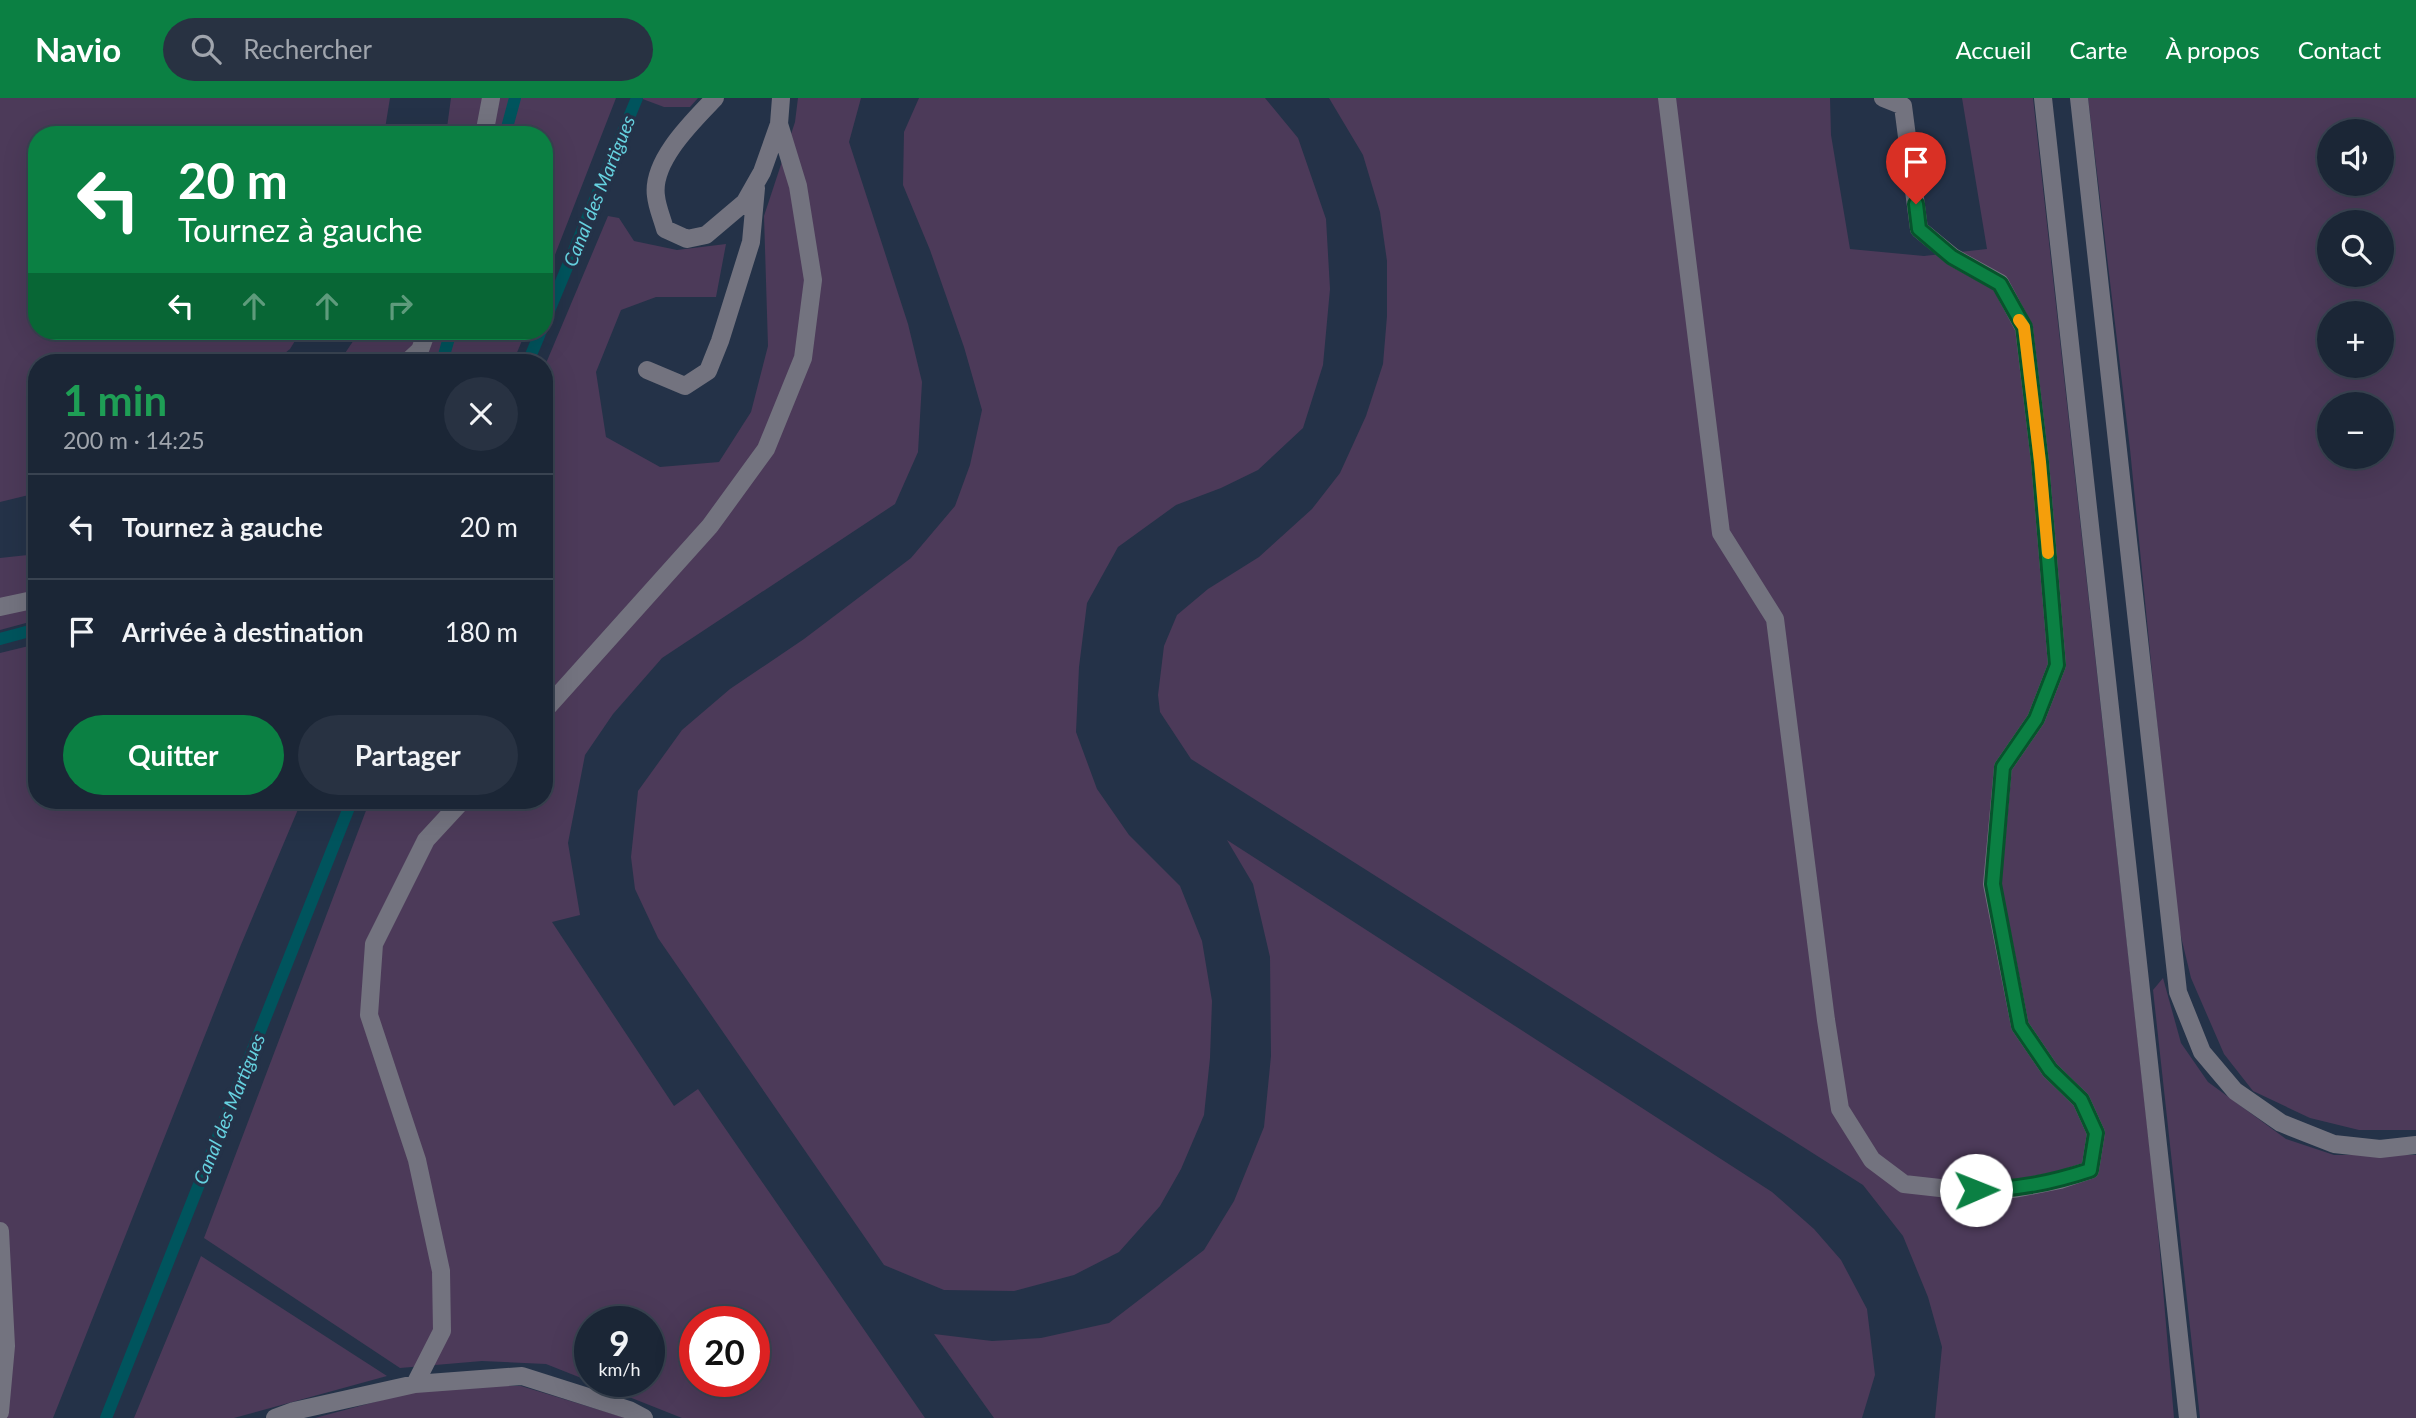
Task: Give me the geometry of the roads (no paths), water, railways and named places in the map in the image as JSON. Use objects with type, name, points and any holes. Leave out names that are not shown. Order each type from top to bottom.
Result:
[{"type":"lane","points":[[486,126],[491,98]]},
{"type":"lane","points":[[715,98],[682,134],[663,162],[655,194],[665,229],[687,239],[706,235],[745,202],[757,180],[779,124],[782,98]]},
{"type":"lane","points":[[1667,98],[1721,533],[1775,619],[1826,1020],[1840,1109],[1872,1160],[1904,1184],[1958,1190],[2014,1189],[2060,1180],[2090,1170],[2096,1133],[2081,1100],[2050,1070],[2020,1026],[1993,884],[2003,767],[2036,719],[2057,665],[2037,435],[2024,327],[2000,284],[1952,257],[1919,229],[1903,106],[1883,98]]},
{"type":"lane","points":[[2043,98],[2188,1418]]},
{"type":"lane","points":[[2079,98],[2178,992],[2202,1052],[2235,1091],[2281,1123],[2334,1144],[2380,1149],[2416,1145]]},
{"type":"lane","points":[[553,701],[710,526],[766,449],[803,358],[813,280],[798,186],[779,124]]},
{"type":"lane","points":[[647,370],[685,386],[708,371],[751,242],[757,180]]},
{"type":"lane","points":[[0,607],[28,600]]},
{"type":"lane","points":[[415,1384],[442,1331],[441,1271],[417,1160],[369,1015],[374,944],[426,840],[455,809]]},
{"type":"lane","points":[[0,1231],[6,1346],[0,1412]]},
{"type":"lane","points":[[275,1418],[294,1411],[415,1384],[522,1376],[629,1410],[645,1418]]},
{"type":"waterway","points":[[507,126],[515,98]]},
{"type":"waterway","name":"Canal des Martigues","points":[[553,301],[637,98]]},
{"type":"waterway","points":[[444,354],[448,340]]},
{"type":"waterway","name":"Canal des Martigues","points":[[531,354],[537,340]]},
{"type":"waterway","points":[[0,639],[28,631]]},
{"type":"waterway","name":"Canal des Martigues","points":[[106,1418],[348,809]]}]
